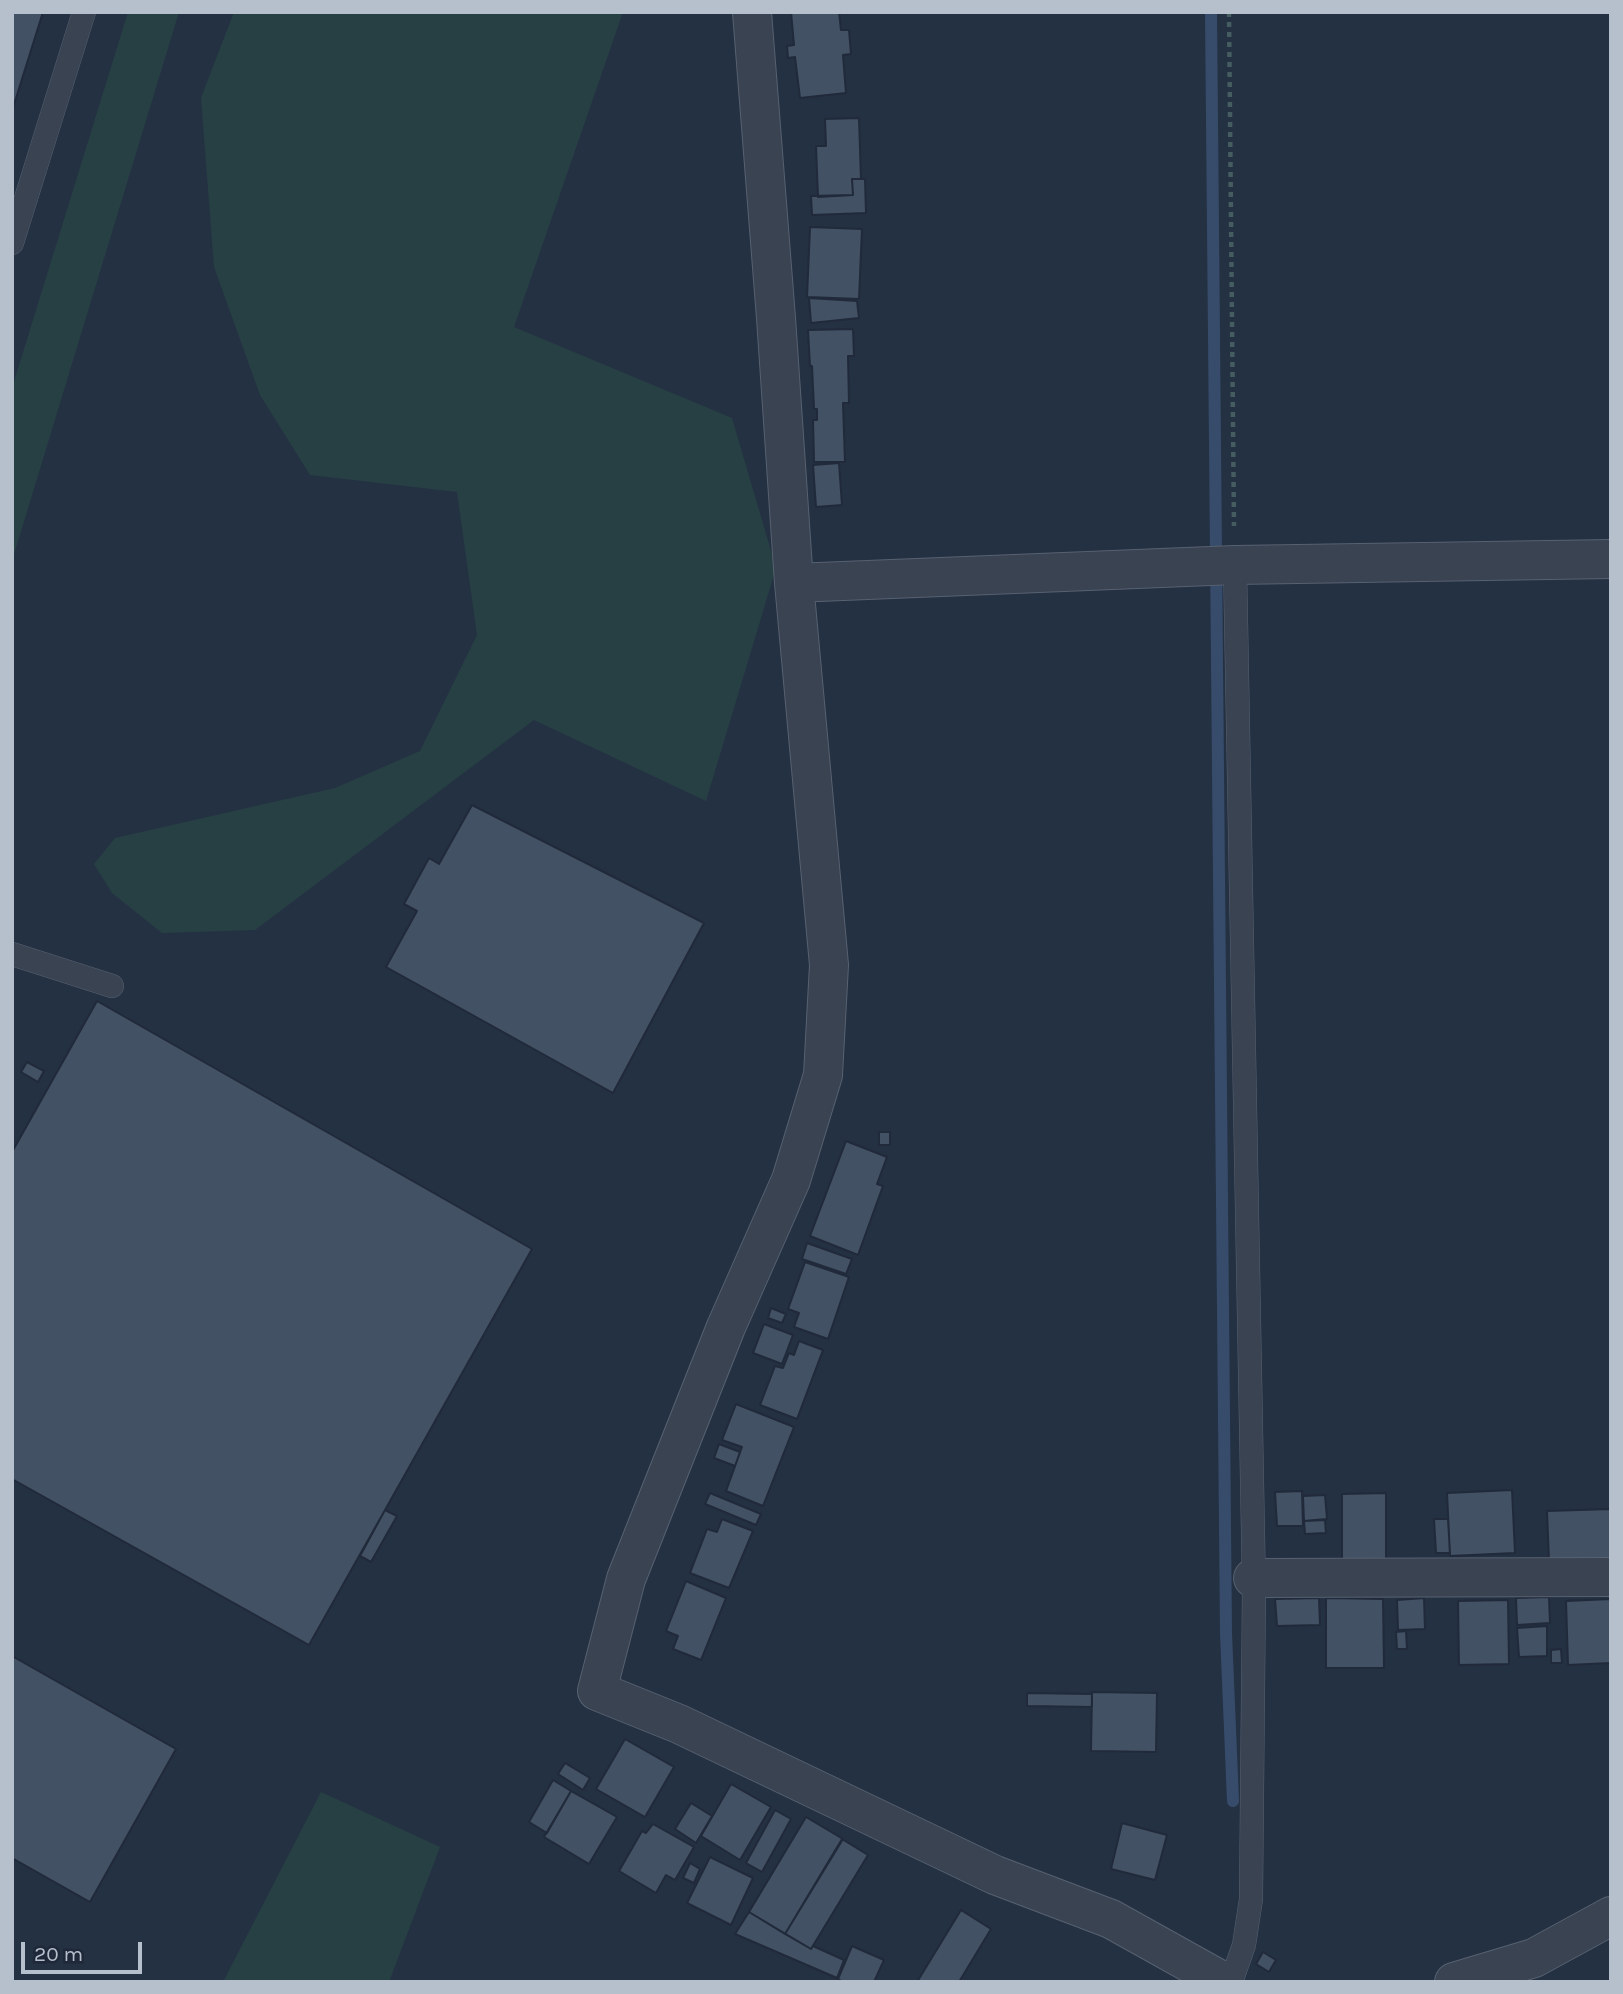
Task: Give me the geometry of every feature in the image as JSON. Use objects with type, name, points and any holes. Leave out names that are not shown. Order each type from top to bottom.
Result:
[{"type":"street","points":[[752,12],[794,583],[829,965],[823,1075],[791,1180],[726,1327],[626,1579],[597,1691],[679,1724],[995,1875],[1111,1919],[1224,1982]]},
{"type":"street","points":[[794,583],[1221,566],[1611,559]]},
{"type":"street","points":[[1254,1578],[1611,1577]]},
{"type":"street","points":[[1454,1982],[1534,1958],[1611,1916]]},
{"type":"lane","points":[[12,243],[84,12]]},
{"type":"lane","points":[[1221,566],[1254,1578],[1251,1899],[1244,1945],[1231,1982]]},
{"type":"lane","points":[[12,954],[112,986]]},
{"type":"path","points":[[1221,566],[1229,12]]},
{"type":"green space","points":[[128,12],[179,12],[12,561],[12,388]]},
{"type":"green space","points":[[234,12],[623,12],[514,327],[732,418],[776,568],[706,801],[534,720],[255,930],[162,933],[112,893],[94,864],[115,838],[335,788],[420,751],[477,635],[457,492],[310,475],[260,395],[214,267],[201,98]]},
{"type":"green space","points":[[321,1792],[440,1847],[389,1982],[223,1982]]},
{"type":"building","points":[[12,12],[43,12],[12,111]]},
{"type":"building","points":[[791,12],[839,12],[841,30],[849,30],[851,54],[843,55],[846,93],[800,98],[795,57],[788,58],[787,46],[794,45]]},
{"type":"building","points":[[859,118],[861,179],[852,179],[853,195],[818,197],[816,146],[826,146],[825,119]]},
{"type":"building","points":[[852,179],[865,179],[866,213],[812,215],[811,196],[853,195]]},
{"type":"building","points":[[810,227],[862,229],[859,299],[807,297]]},
{"type":"building","points":[[809,298],[857,301],[859,318],[811,323]]},
{"type":"building","points":[[853,329],[854,356],[848,356],[849,403],[843,403],[845,462],[814,462],[813,420],[817,420],[817,409],[814,409],[808,330]]},
{"type":"building","points":[[839,463],[842,505],[816,507],[813,465]]},
{"type":"building","points":[[472,805],[704,923],[613,1093],[386,967],[417,911],[404,904],[429,858],[439,864]]},
{"type":"building","points":[[97,1001],[532,1249],[309,1645],[12,1479],[12,1152]]},
{"type":"building","points":[[27,1062],[44,1071],[38,1082],[21,1072]]},
{"type":"building","points":[[879,1132],[890,1132],[890,1145],[879,1145]]},
{"type":"building","points":[[846,1141],[887,1157],[877,1184],[883,1186],[858,1255],[810,1236]]},
{"type":"building","points":[[807,1243],[852,1259],[846,1274],[802,1259]]},
{"type":"building","points":[[805,1262],[849,1277],[828,1339],[794,1327],[799,1313],[788,1309]]},
{"type":"building","points":[[771,1308],[786,1314],[782,1323],[768,1318]]},
{"type":"building","points":[[764,1324],[793,1335],[782,1364],[753,1353]]},
{"type":"building","points":[[799,1341],[823,1350],[797,1419],[760,1405],[775,1366],[783,1368],[789,1353],[794,1355]]},
{"type":"building","points":[[736,1404],[794,1427],[763,1506],[726,1491],[742,1447],[722,1440]]},
{"type":"building","points":[[719,1444],[740,1452],[735,1466],[714,1458]]},
{"type":"building","points":[[1512,1490],[1515,1553],[1450,1556],[1447,1493]]},
{"type":"building","points":[[1302,1491],[1303,1526],[1277,1526],[1275,1492]]},
{"type":"building","points":[[710,1493],[761,1514],[756,1525],[705,1504]]},
{"type":"building","points":[[1386,1493],[1386,1560],[1342,1562],[1342,1494]]},
{"type":"building","points":[[1325,1495],[1327,1519],[1304,1521],[1303,1496]]},
{"type":"building","points":[[1611,1509],[1611,1558],[1549,1561],[1547,1511]]},
{"type":"building","points":[[385,1510],[397,1516],[371,1562],[360,1556]]},
{"type":"building","points":[[722,1519],[753,1531],[729,1588],[690,1573],[707,1529],[717,1532]]},
{"type":"building","points":[[1434,1519],[1448,1519],[1450,1553],[1436,1553]]},
{"type":"building","points":[[1325,1520],[1326,1533],[1305,1534],[1304,1521]]},
{"type":"building","points":[[686,1581],[726,1598],[701,1660],[673,1649],[678,1636],[666,1631]]},
{"type":"building","points":[[1549,1597],[1550,1623],[1517,1625],[1516,1598]]},
{"type":"building","points":[[1319,1598],[1320,1625],[1277,1626],[1275,1599]]},
{"type":"building","points":[[1326,1598],[1383,1599],[1384,1668],[1326,1668]]},
{"type":"building","points":[[1424,1598],[1425,1629],[1398,1630],[1397,1600]]},
{"type":"building","points":[[1611,1599],[1611,1663],[1568,1665],[1566,1601]]},
{"type":"building","points":[[1508,1600],[1509,1664],[1459,1665],[1458,1601]]},
{"type":"building","points":[[1547,1626],[1547,1656],[1519,1657],[1517,1628]]},
{"type":"building","points":[[1406,1631],[1407,1649],[1397,1649],[1396,1632]]},
{"type":"building","points":[[1561,1649],[1562,1663],[1551,1663],[1551,1650]]},
{"type":"building","points":[[12,1656],[176,1749],[90,1902],[12,1858]]},
{"type":"building","points":[[1092,1692],[1157,1693],[1156,1752],[1091,1751]]},
{"type":"building","points":[[1027,1693],[1092,1694],[1092,1707],[1027,1706]]},
{"type":"building","points":[[625,1739],[674,1767],[645,1817],[596,1789]]},
{"type":"building","points":[[565,1763],[590,1778],[583,1790],[558,1774]]},
{"type":"building","points":[[553,1780],[571,1791],[547,1833],[529,1822]]},
{"type":"building","points":[[731,1784],[771,1807],[740,1860],[701,1836]]},
{"type":"building","points":[[571,1791],[617,1817],[589,1864],[544,1837]]},
{"type":"building","points":[[691,1803],[712,1816],[696,1843],[675,1829]]},
{"type":"building","points":[[775,1810],[791,1819],[762,1872],[746,1863]]},
{"type":"building","points":[[806,1817],[843,1839],[785,1934],[749,1912]]},
{"type":"building","points":[[1122,1823],[1167,1835],[1155,1880],[1111,1869]]},
{"type":"building","points":[[653,1824],[694,1847],[675,1880],[666,1875],[656,1893],[619,1871],[642,1831],[646,1833]]},
{"type":"building","points":[[842,1839],[868,1855],[811,1949],[785,1934]]},
{"type":"building","points":[[710,1857],[753,1878],[731,1925],[687,1903]]},
{"type":"building","points":[[690,1863],[700,1869],[694,1883],[683,1878]]},
{"type":"building","points":[[961,1910],[991,1929],[959,1982],[917,1982]]},
{"type":"building","points":[[749,1912],[811,1949],[813,1946],[844,1960],[837,1978],[735,1934]]},
{"type":"building","points":[[852,1946],[884,1960],[874,1982],[843,1982],[838,1979]]},
{"type":"building","points":[[1263,1952],[1276,1960],[1269,1972],[1256,1964]]},
{"type":"waterway","points":[[1211,12],[1226,1633],[1233,1801]]}]
